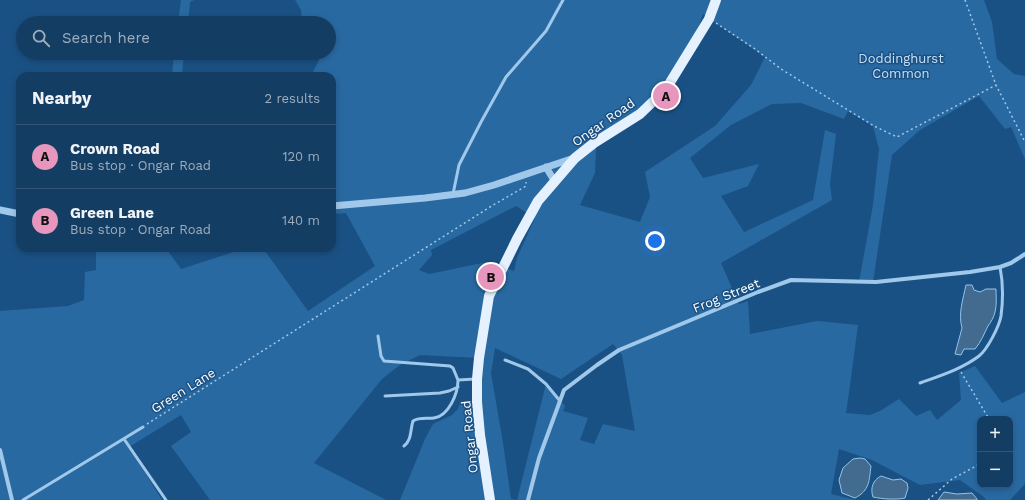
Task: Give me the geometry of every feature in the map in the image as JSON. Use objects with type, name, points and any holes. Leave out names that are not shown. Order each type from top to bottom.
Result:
[{"type":"main road","name":"Ongar Road","points":[[490,500],[480,435],[477,402],[479,358],[489,296],[517,239],[538,201],[575,158],[594,143],[640,114],[666,89],[709,18],[716,0]]},
{"type":"street","points":[[336,206],[465,193],[575,158]]},
{"type":"street","points":[[546,167],[555,182]]},
{"type":"street","points":[[0,210],[16,213]]},
{"type":"street","name":"Frog Street","points":[[528,500],[539,458],[564,390],[619,350],[758,292],[791,280],[876,282],[990,269],[1011,263],[1025,254]]},
{"type":"street","points":[[0,450],[12,500]]},
{"type":"lane","points":[[453,194],[459,165],[506,77],[546,31],[563,0]]},
{"type":"lane","points":[[920,383],[971,362],[985,350],[1000,318],[1002,286],[1000,267]]},
{"type":"lane","points":[[378,336],[381,356],[384,361],[450,366],[453,368],[458,380],[458,387],[448,410],[442,416],[417,419],[413,421],[410,440],[404,446]]},
{"type":"lane","points":[[505,360],[528,369],[546,384],[560,401]]},
{"type":"lane","points":[[458,380],[477,379]]},
{"type":"lane","points":[[385,396],[440,393],[458,387]]},
{"type":"lane","name":"Green Lane","points":[[23,500],[143,427]]},
{"type":"lane","points":[[124,438],[166,500]]},
{"type":"path","points":[[965,0],[996,85],[1025,142]]},
{"type":"path","points":[[709,18],[755,49],[781,69],[874,126],[897,137],[996,85]]},
{"type":"path","name":"Green Lane","points":[[143,427],[490,207],[526,186],[527,174]]},
{"type":"path","points":[[957,369],[961,372],[987,416]]},
{"type":"path","points":[[928,500],[952,479],[977,466]]},
{"type":"green space","points":[[181,0],[194,0],[190,2],[189,16],[179,16]]},
{"type":"green space","name":"Doddinghurst Common","points":[[295,0],[984,0],[992,22],[997,59],[1014,74],[1025,76],[1025,159],[1011,127],[1005,129],[979,96],[920,130],[892,155],[873,282],[859,282],[873,205],[879,149],[873,126],[848,111],[844,119],[801,103],[772,104],[731,125],[690,158],[703,178],[759,164],[748,186],[721,196],[744,232],[813,200],[825,130],[836,134],[830,184],[832,200],[721,263],[739,304],[748,301],[750,334],[817,321],[858,325],[846,413],[870,415],[880,411],[899,399],[916,416],[930,410],[937,420],[961,400],[959,373],[975,366],[1002,403],[1025,392],[1025,484],[1010,500],[986,500],[960,480],[920,485],[872,460],[839,449],[831,494],[856,500],[517,500],[400,500],[425,439],[433,424],[452,415],[458,409],[461,401],[477,401],[479,358],[420,355],[400,365],[382,379],[314,463],[386,500],[210,500],[171,446],[191,432],[181,415],[129,447],[162,500],[0,500],[0,311],[68,306],[84,300],[85,272],[96,270],[96,252],[169,252],[181,269],[234,252],[266,252],[308,311],[375,266],[346,213],[336,214],[336,72],[313,72],[319,60],[336,60],[336,16],[301,16],[301,10]],"holes":[[[703,14],[765,57],[751,85],[715,126],[645,172],[650,197],[640,222],[580,205],[595,173],[596,149],[594,143],[666,89],[693,45]],[[516,206],[535,218],[517,258],[514,271],[487,262],[429,274],[419,270],[432,255],[431,250]],[[613,344],[622,355],[635,431],[603,424],[594,444],[580,440],[588,418],[563,411],[565,406],[546,384],[517,500],[511,499],[491,373],[495,348],[561,379]]]},
{"type":"green space","points":[[173,60],[183,60],[182,72],[172,72]]},
{"type":"shaded area","points":[[966,285],[972,285],[974,290],[980,292],[986,289],[996,289],[996,306],[995,314],[981,341],[975,349],[964,349],[961,355],[955,354],[962,328],[962,301]]},
{"type":"shaded area","points":[[853,459],[865,459],[871,466],[870,476],[868,485],[864,492],[855,498],[842,493],[839,480],[843,468]]},
{"type":"shaded area","points":[[881,476],[893,480],[901,479],[907,483],[908,488],[905,498],[889,499],[873,497],[873,485]]},
{"type":"shaded area","points":[[944,492],[957,494],[972,493],[977,500],[938,500]]},
{"type":"place","name":"Crown Road","points":[[666,96]]},
{"type":"place","name":"Green Lane","points":[[491,277]]}]
